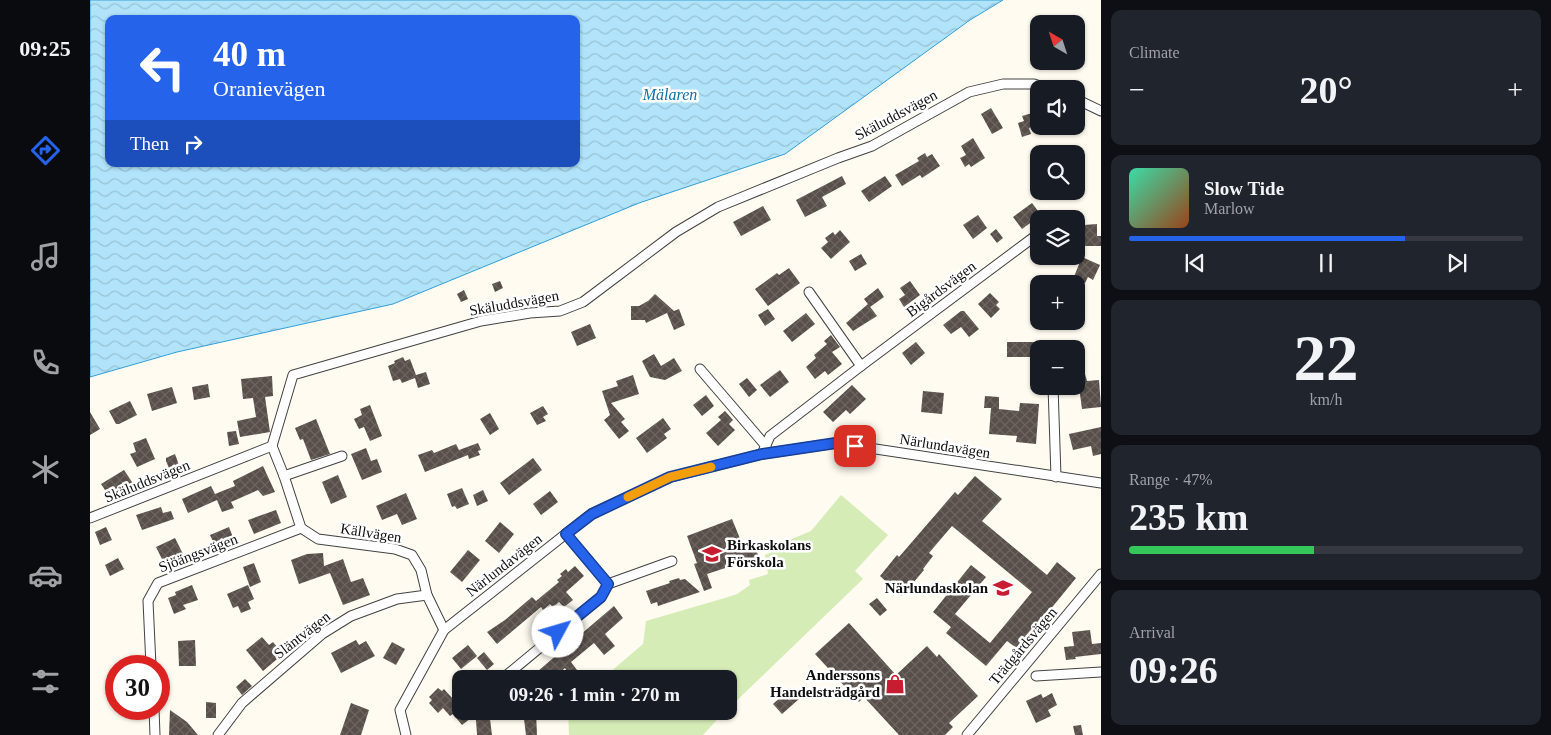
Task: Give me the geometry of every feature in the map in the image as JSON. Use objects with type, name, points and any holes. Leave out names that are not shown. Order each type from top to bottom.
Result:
[{"type":"street","name":"Skäluddsvägen","points":[[90,518],[272,446],[293,375],[481,321],[560,312],[583,302],[676,232],[718,207],[872,146],[968,92],[1003,84],[1030,84]]},
{"type":"street","points":[[1085,103],[1101,111]]},
{"type":"street","name":"Bigårdsvägen","points":[[764,450],[770,436],[1030,240]]},
{"type":"street","points":[[809,292],[861,366]]},
{"type":"street","points":[[700,369],[764,450]]},
{"type":"street","points":[[1053,395],[1056,477]]},
{"type":"street","name":"Närlundavägen","points":[[406,735],[400,710],[444,630],[592,514],[670,477],[764,450],[836,443],[1101,483]]},
{"type":"street","points":[[272,446],[301,528]]},
{"type":"street","points":[[284,476],[342,456]]},
{"type":"street","name":"Källvägen","points":[[301,528],[318,539],[395,549],[412,555],[421,570],[427,595],[444,630]]},
{"type":"street","name":"Sjöängsvägen","points":[[150,655],[148,601],[158,583],[301,528]]},
{"type":"street","points":[[566,534],[608,584]]},
{"type":"street","points":[[513,670],[601,597],[608,584],[672,561]]},
{"type":"street","name":"Trädgårdsvägen","points":[[967,735],[1101,574]]},
{"type":"street","name":"Släntvägen","points":[[218,735],[242,703],[322,634],[351,616],[397,599],[427,595]]},
{"type":"street","points":[[1036,676],[1101,672]]},
{"type":"street","points":[[154,720],[155,735]]},
{"type":"green space","points":[[841,495],[888,535],[855,571],[863,579],[737,700],[737,670],[613,670],[643,644],[646,621],[737,594],[750,585],[749,580],[768,574],[765,555],[786,546],[787,541],[811,531]]},
{"type":"green space","points":[[568,720],[717,720],[703,735],[569,735]]},
{"type":"water","name":"Mälaren","points":[[90,0],[1003,0],[970,20],[785,154],[639,203],[393,304],[177,352],[90,377]]},
{"type":"building","points":[[991,108],[1003,128],[992,134],[981,114]]},
{"type":"building","points":[[1030,114],[1030,134],[1022,137],[1018,123],[1024,121],[1022,116]]},
{"type":"building","points":[[973,138],[985,158],[971,167],[969,164],[965,167],[960,158],[966,155],[961,146]]},
{"type":"building","points":[[925,153],[927,157],[932,154],[940,166],[922,178],[920,175],[902,186],[895,175],[919,161],[917,158]]},
{"type":"building","points":[[842,176],[846,184],[822,197],[827,206],[805,217],[796,200]]},
{"type":"building","points":[[885,176],[892,186],[869,202],[861,191]]},
{"type":"building","points":[[1032,203],[1037,210],[1030,210],[1030,223],[1022,229],[1013,217]]},
{"type":"building","points":[[763,206],[771,220],[741,236],[733,222]]},
{"type":"building","points":[[978,215],[987,228],[973,239],[963,225]]},
{"type":"building","points":[[1097,224],[1097,236],[1101,236],[1101,246],[1085,246],[1085,225]]},
{"type":"building","points":[[996,229],[1003,238],[997,243],[990,234]]},
{"type":"building","points":[[840,230],[850,242],[831,259],[821,248],[828,242],[825,238],[833,232],[835,235]]},
{"type":"building","points":[[861,254],[867,264],[855,271],[849,261]]},
{"type":"building","points":[[1085,258],[1100,265],[1093,280],[1088,277],[1085,283],[1085,275],[1075,275],[1079,265],[1085,265]]},
{"type":"building","points":[[789,268],[800,283],[768,306],[755,289],[777,273],[779,275]]},
{"type":"building","points":[[500,281],[503,288],[495,292],[492,284]]},
{"type":"building","points":[[910,281],[920,295],[904,307],[899,299],[905,295],[900,288]]},
{"type":"building","points":[[878,288],[884,297],[870,307],[864,299]]},
{"type":"building","points":[[464,290],[468,299],[461,302],[457,294]]},
{"type":"building","points":[[990,293],[999,302],[996,305],[1000,309],[991,318],[978,304]]},
{"type":"building","points":[[655,294],[674,311],[679,309],[685,325],[674,330],[667,313],[646,323],[645,320],[631,320],[631,306],[639,306]]},
{"type":"building","points":[[868,304],[877,316],[853,331],[846,323]]},
{"type":"building","points":[[768,309],[775,319],[765,326],[758,315]]},
{"type":"building","points":[[961,311],[964,311],[979,329],[969,337],[961,327],[951,334],[943,325]]},
{"type":"building","points":[[806,313],[815,324],[792,342],[783,331]]},
{"type":"building","points":[[590,324],[596,338],[577,346],[571,332]]},
{"type":"building","points":[[831,335],[840,347],[832,352],[842,364],[828,375],[825,371],[815,379],[806,367],[816,358],[814,355],[827,344],[824,341]]},
{"type":"building","points":[[916,342],[925,353],[911,365],[902,353]]},
{"type":"building","points":[[1007,342],[1030,342],[1030,357],[1007,357]]},
{"type":"building","points":[[654,354],[661,366],[674,358],[682,371],[665,380],[650,377],[642,361]]},
{"type":"building","points":[[403,357],[405,361],[410,359],[416,375],[426,372],[430,384],[418,388],[415,378],[402,383],[400,379],[393,381],[388,366]]},
{"type":"building","points":[[780,370],[789,382],[770,397],[760,385]]},
{"type":"building","points":[[1085,374],[1087,381],[1099,380],[1101,407],[1082,409],[1080,395],[1085,395]]},
{"type":"building","points":[[633,375],[639,394],[611,403],[625,419],[621,422],[629,431],[619,439],[604,420],[610,415],[602,391],[618,386],[616,381]]},
{"type":"building","points":[[272,376],[273,396],[265,397],[270,432],[240,437],[237,421],[256,417],[253,398],[243,399],[241,379]]},
{"type":"building","points":[[747,378],[757,390],[749,397],[739,384]]},
{"type":"building","points":[[208,384],[210,397],[194,400],[192,387]]},
{"type":"building","points":[[852,385],[866,399],[850,414],[846,410],[833,422],[823,412]]},
{"type":"building","points":[[172,387],[177,403],[152,411],[147,394]]},
{"type":"building","points":[[923,391],[944,393],[942,414],[921,412]]},
{"type":"building","points":[[706,395],[714,406],[702,416],[693,405]]},
{"type":"building","points":[[985,396],[999,397],[999,409],[1019,411],[1020,403],[1039,404],[1036,444],[1016,442],[1017,436],[989,434],[991,408],[984,408]]},
{"type":"building","points":[[130,401],[137,415],[116,424],[109,411]]},
{"type":"building","points":[[370,405],[382,436],[370,441],[364,427],[359,429],[354,419],[362,415],[360,409]]},
{"type":"building","points":[[543,406],[548,414],[543,417],[546,421],[537,425],[530,413]]},
{"type":"building","points":[[725,411],[733,420],[729,424],[735,430],[718,446],[706,433],[721,420],[718,417]]},
{"type":"building","points":[[90,412],[100,429],[90,435]]},
{"type":"building","points":[[490,413],[499,429],[490,435],[480,419]]},
{"type":"building","points":[[663,418],[671,429],[664,434],[667,438],[647,453],[636,438]]},
{"type":"building","points":[[316,419],[330,454],[311,460],[303,439],[300,440],[295,428]]},
{"type":"building","points":[[1101,427],[1101,454],[1093,456],[1091,446],[1073,450],[1069,434]]},
{"type":"building","points":[[236,431],[239,444],[229,446],[227,432]]},
{"type":"building","points":[[146,438],[155,459],[137,467],[130,454],[136,452],[133,443]]},
{"type":"building","points":[[478,443],[481,450],[478,451],[480,455],[469,459],[468,455],[425,472],[418,455],[432,450],[434,453],[456,444],[459,450]]},
{"type":"building","points":[[366,448],[371,461],[377,459],[382,472],[362,480],[351,454]]},
{"type":"building","points":[[175,454],[181,471],[172,475],[166,458]]},
{"type":"building","points":[[533,458],[542,470],[509,495],[500,483]]},
{"type":"building","points":[[263,466],[275,492],[263,496],[258,490],[231,502],[234,508],[222,512],[217,500],[188,513],[182,499],[211,486],[215,494],[235,486],[233,481]]},
{"type":"building","points":[[124,470],[134,485],[111,499],[101,484]]},
{"type":"building","points":[[338,475],[347,497],[331,504],[322,482]]},
{"type":"building","points":[[975,476],[1002,499],[982,521],[1047,575],[1057,562],[1076,578],[1018,649],[1007,641],[986,666],[946,633],[951,627],[933,612],[971,565],[986,577],[955,614],[990,643],[1032,592],[952,526],[929,553],[933,556],[902,596],[880,576],[897,555],[899,557],[955,492],[958,495]]},
{"type":"building","points":[[462,488],[469,504],[457,509],[455,506],[452,507],[447,494]]},
{"type":"building","points":[[483,490],[488,501],[477,506],[473,495]]},
{"type":"building","points":[[550,491],[558,502],[541,515],[533,504]]},
{"type":"building","points":[[406,493],[417,519],[402,525],[397,514],[382,520],[376,506]]},
{"type":"building","points":[[161,507],[163,513],[171,511],[174,519],[142,530],[136,515]]},
{"type":"building","points":[[276,510],[281,523],[254,534],[248,520]]},
{"type":"building","points":[[732,519],[743,546],[753,543],[759,557],[707,574],[712,588],[704,591],[694,564],[697,563],[687,536]]},
{"type":"building","points":[[500,522],[514,534],[499,553],[485,541]]},
{"type":"building","points":[[106,527],[112,540],[100,545],[95,532]]},
{"type":"building","points":[[229,527],[234,540],[216,548],[210,535]]},
{"type":"building","points":[[175,538],[185,558],[172,564],[169,558],[163,561],[156,547]]},
{"type":"building","points":[[468,550],[480,560],[462,582],[450,572]]},
{"type":"building","points":[[323,553],[324,566],[343,559],[351,582],[363,578],[370,595],[343,605],[330,573],[299,584],[291,560],[307,554]]},
{"type":"building","points":[[118,558],[124,569],[110,576],[105,565]]},
{"type":"building","points":[[254,563],[261,582],[250,587],[243,567]]},
{"type":"building","points":[[575,566],[584,576],[566,592],[573,600],[564,607],[559,602],[553,607],[550,604],[543,610],[541,607],[497,644],[487,632],[505,620],[532,597],[536,601],[559,582],[557,580],[562,576],[560,574],[566,569],[568,572]]},
{"type":"building","points":[[679,578],[680,580],[685,579],[700,592],[658,606],[657,602],[651,604],[646,591]]},
{"type":"building","points":[[192,585],[198,600],[183,605],[186,609],[174,614],[168,598],[176,595],[175,592]]},
{"type":"building","points":[[248,585],[254,599],[248,602],[251,609],[241,613],[238,606],[233,608],[227,594]]},
{"type":"building","points":[[877,598],[887,610],[880,616],[869,604]]},
{"type":"building","points":[[614,606],[623,618],[605,634],[615,646],[604,655],[594,643],[571,662],[577,670],[566,670],[565,668],[563,670],[539,670]]},
{"type":"building","points":[[849,623],[896,675],[927,646],[937,657],[939,654],[978,696],[949,723],[953,727],[945,735],[899,735],[864,697],[859,702],[815,654]]},
{"type":"building","points":[[1090,630],[1092,644],[1101,643],[1101,654],[1066,660],[1064,647],[1074,646],[1072,632]]},
{"type":"building","points":[[262,637],[269,645],[273,642],[283,654],[263,671],[246,650]]},
{"type":"building","points":[[195,640],[196,666],[179,666],[178,641]]},
{"type":"building","points":[[356,640],[359,645],[366,641],[375,656],[341,673],[331,653]]},
{"type":"building","points":[[392,642],[405,649],[396,665],[383,658]]},
{"type":"building","points":[[468,645],[477,656],[461,669],[452,658]]},
{"type":"building","points":[[484,652],[494,664],[487,670],[477,658]]},
{"type":"building","points":[[245,679],[252,686],[242,695],[236,687]]},
{"type":"building","points":[[438,688],[442,691],[444,689],[452,698],[452,715],[450,716],[443,708],[438,713],[429,703],[432,700],[429,697]]},
{"type":"building","points":[[790,689],[799,699],[782,714],[773,704]]},
{"type":"building","points":[[1052,693],[1057,705],[1048,710],[1051,716],[1036,723],[1026,701],[1041,694],[1043,698]]},
{"type":"building","points":[[206,702],[216,703],[216,718],[206,718]]},
{"type":"building","points":[[351,703],[369,710],[361,735],[340,735]]},
{"type":"building","points":[[170,710],[187,722],[198,735],[169,735]]},
{"type":"building","points":[[458,720],[468,720],[462,725]]},
{"type":"building","points":[[476,720],[490,720],[492,735],[477,735]]},
{"type":"building","points":[[524,720],[536,720],[537,735],[526,735]]},
{"type":"building","points":[[1081,725],[1083,735],[1075,735],[1073,726]]},
{"type":"slow traffic","points":[[628,497],[670,477],[711,467]]},
{"type":"place","name":"Birkaskolans Förskola","points":[[712,554]]},
{"type":"place","name":"Närlundaskolan","points":[[1003,588]]},
{"type":"place","name":"Anderssons Handelsträdgård","points":[[895,684]]},
{"type":"route","points":[[558,632],[601,597],[608,584],[566,534],[592,514],[670,477],[762,454],[836,443],[855,446]]}]
